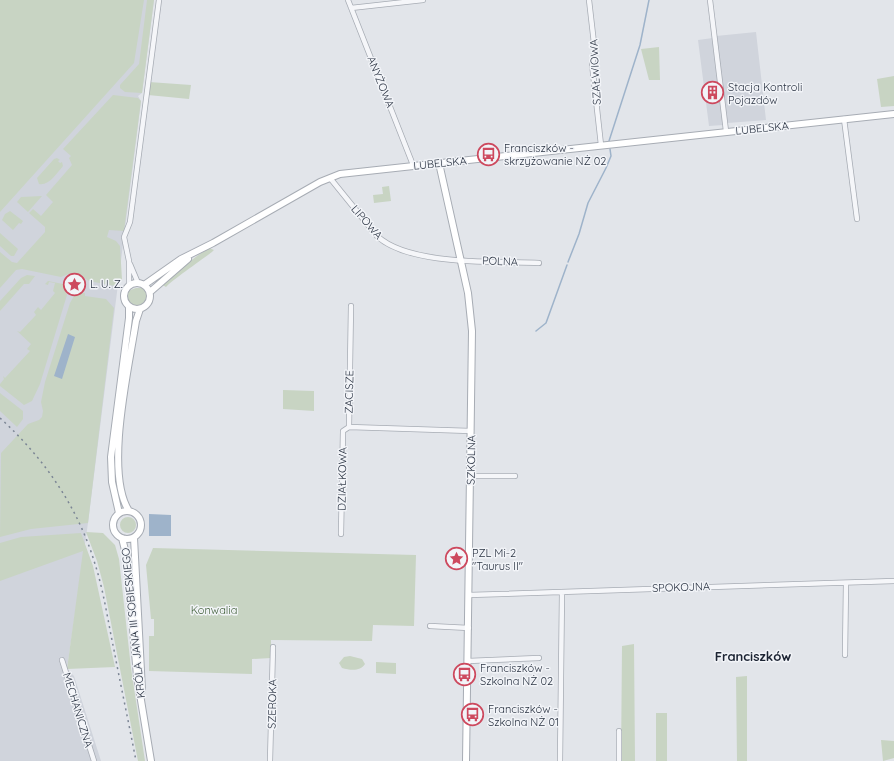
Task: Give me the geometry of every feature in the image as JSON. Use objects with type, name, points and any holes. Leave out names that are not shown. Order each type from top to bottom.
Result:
[{"type":"main road","name":"LUBELSKA","points":[[141,284],[330,178],[353,172],[894,114]]},
{"type":"main road","name":"SZKOLNA","points":[[439,163],[468,293],[471,326],[469,628],[466,761]]},
{"type":"main road","name":"LUBELSKA","points":[[150,292],[196,253]]},
{"type":"main road","points":[[119,513],[112,482],[111,457],[129,318],[129,307],[125,302],[124,296],[129,286],[141,284],[150,292],[149,303],[140,309],[136,321],[117,459],[121,489],[129,511]]},
{"type":"main road","points":[[129,307],[140,309]]},
{"type":"main road","points":[[129,511],[137,514],[142,523],[141,531],[134,538],[122,538],[117,535],[113,528],[114,520],[119,513],[129,511]]},
{"type":"main road","name":"KRÓLA JANA III SOBIESKIEGO","points":[[122,538],[126,558],[136,670],[151,761]]},
{"type":"main road","name":"KRÓLA JANA III SOBIESKIEGO","points":[[134,538],[143,708]]},
{"type":"street","points":[[129,286],[129,261],[124,237],[130,222],[159,0]]},
{"type":"street","name":"ANYŻOWA","points":[[348,0],[413,165]]},
{"type":"street","points":[[351,8],[423,0]]},
{"type":"street","name":"SZAŁWIOWA","points":[[589,0],[596,52],[592,64],[601,145]]},
{"type":"street","points":[[710,0],[726,131]]},
{"type":"street","points":[[844,119],[857,219]]},
{"type":"street","name":"LIPOWA","points":[[330,178],[374,233],[383,241],[421,256],[461,260]]},
{"type":"street","name":"POLNA","points":[[461,260],[539,263]]},
{"type":"street","points":[[129,261],[141,284]]},
{"type":"street","name":"ZACISZE","points":[[350,306],[349,427],[471,430]]},
{"type":"street","name":"DZIAŁKOWA","points":[[341,534],[343,431],[349,427]]},
{"type":"street","points":[[470,476],[515,476]]},
{"type":"street","name":"SPOKOJNA","points":[[469,595],[894,581]]},
{"type":"street","points":[[845,655],[846,583]]},
{"type":"street","points":[[560,761],[562,592]]},
{"type":"street","points":[[430,626],[469,628]]},
{"type":"street","name":"SZEROKA","points":[[270,761],[273,647]]},
{"type":"street","points":[[468,661],[539,658]]},
{"type":"street","name":"MECHANICZNA","points":[[62,660],[94,761]]},
{"type":"street","points":[[619,731],[619,761]]},
{"type":"shaded area","points":[[0,0],[154,0],[142,93],[138,96],[141,101],[88,523],[67,669],[74,676],[101,761],[0,761]]},
{"type":"shaded area","points":[[756,32],[766,120],[727,123],[716,36]]},
{"type":"shaded area","points":[[713,38],[723,125],[709,126],[698,40]]},
{"type":"green space","points":[[0,0],[144,0],[134,63],[0,212]]},
{"type":"green space","points":[[147,0],[154,0],[142,93],[125,92],[120,88],[120,85],[139,64]]},
{"type":"green space","points":[[659,47],[660,80],[649,80],[641,49]]},
{"type":"green space","points":[[894,76],[894,106],[881,107],[877,79]]},
{"type":"green space","points":[[149,82],[191,85],[189,99],[148,95]]},
{"type":"green space","points":[[113,95],[138,98],[141,101],[124,231],[109,230],[107,237],[116,241],[120,246],[122,280],[115,286],[89,281],[77,273],[71,273],[61,277],[22,269],[16,270],[0,288],[0,252],[12,262],[17,263],[45,232],[45,227],[29,213],[33,209],[41,216],[53,202],[46,195],[72,165],[69,158],[71,156],[63,149]]},
{"type":"green space","points":[[57,158],[60,160],[58,161],[60,163],[62,162],[63,166],[49,181],[39,184],[37,178],[54,159]]},
{"type":"green space","points":[[389,186],[391,201],[374,203],[373,195],[383,194],[382,187]]},
{"type":"green space","points":[[42,196],[28,212],[17,202],[21,197]]},
{"type":"green space","points":[[10,211],[23,221],[13,230],[2,220],[5,214]]},
{"type":"green space","points":[[0,233],[18,249],[14,256],[11,256],[0,246]]},
{"type":"green space","points":[[209,248],[214,250],[166,287],[161,284],[197,256]]},
{"type":"green space","points":[[27,275],[35,276],[29,284],[24,284],[0,311],[0,301],[21,278]]},
{"type":"green space","points":[[48,281],[63,284],[67,295],[40,384],[32,401],[24,405],[0,386],[0,384],[4,379],[3,376],[5,378],[30,351],[27,349],[31,344],[17,331],[20,332],[36,315],[34,312],[38,307],[41,310],[55,293],[53,291],[55,283],[49,282],[48,285],[45,284]]},
{"type":"green space","points":[[136,288],[144,288],[147,291],[147,300],[140,306],[131,305],[127,300],[128,291]]},
{"type":"green space","points":[[85,293],[85,296],[106,299],[114,308],[88,523],[31,529],[0,537],[1,453],[28,424],[39,420],[42,417],[43,411],[41,402],[45,382],[70,303],[74,296]]},
{"type":"green space","points":[[283,390],[314,391],[314,411],[283,409]]},
{"type":"green space","points":[[0,393],[23,411],[23,419],[17,427],[0,411]]},
{"type":"green space","points":[[125,517],[131,517],[136,522],[134,531],[131,533],[125,533],[120,528],[120,522]]},
{"type":"green space","points":[[86,532],[103,533],[115,545],[119,559],[131,668],[145,761],[138,761],[104,587],[97,561]]},
{"type":"green space","points":[[81,533],[93,566],[115,667],[67,669],[83,551],[0,581],[0,543],[21,537]]},
{"type":"green space","name":"Konwalia","points":[[153,548],[416,555],[414,626],[373,625],[372,641],[271,640],[271,658],[252,659],[252,674],[149,671],[149,636],[154,636],[154,619],[151,619],[146,565]]},
{"type":"green space","points":[[634,644],[635,761],[621,761],[622,646]]},
{"type":"green space","points":[[350,656],[362,659],[365,664],[363,667],[351,670],[342,668],[339,663],[344,657]]},
{"type":"green space","points":[[376,662],[396,663],[396,674],[376,673]]},
{"type":"green space","points":[[747,676],[747,761],[737,761],[736,677]]},
{"type":"green space","points":[[656,713],[667,713],[667,761],[656,761]]},
{"type":"green space","points":[[881,740],[894,741],[894,758],[883,761]]},
{"type":"water","points":[[68,334],[75,337],[62,379],[54,376]]},
{"type":"water","points":[[149,514],[171,515],[171,536],[149,536]]},
{"type":"waterway","points":[[609,141],[640,45],[649,0]]},
{"type":"waterway","points":[[568,262],[579,234],[588,203],[611,156],[610,149]]},
{"type":"waterway","points":[[536,331],[546,323],[567,265]]},
{"type":"railway","points":[[0,418],[31,450],[58,485],[69,503],[88,543],[103,596],[136,761]]},
{"type":"place","name":"Stacja Kontroli Pojazdów","points":[[713,93]]},
{"type":"place","name":"Franciszków - skrzyżowanie NŻ 02","points":[[489,154]]},
{"type":"place","name":"L. U. Z.","points":[[74,284]]},
{"type":"place","name":"PZL Mi-2 \"Taurus II\"","points":[[457,559]]},
{"type":"place","name":"Franciszków - Szkolna NŻ 02","points":[[465,674]]},
{"type":"place","name":"Franciszków - Szkolna NŻ 01","points":[[472,715]]},
{"type":"district","name":"Franciszków","points":[[753,656]]}]
